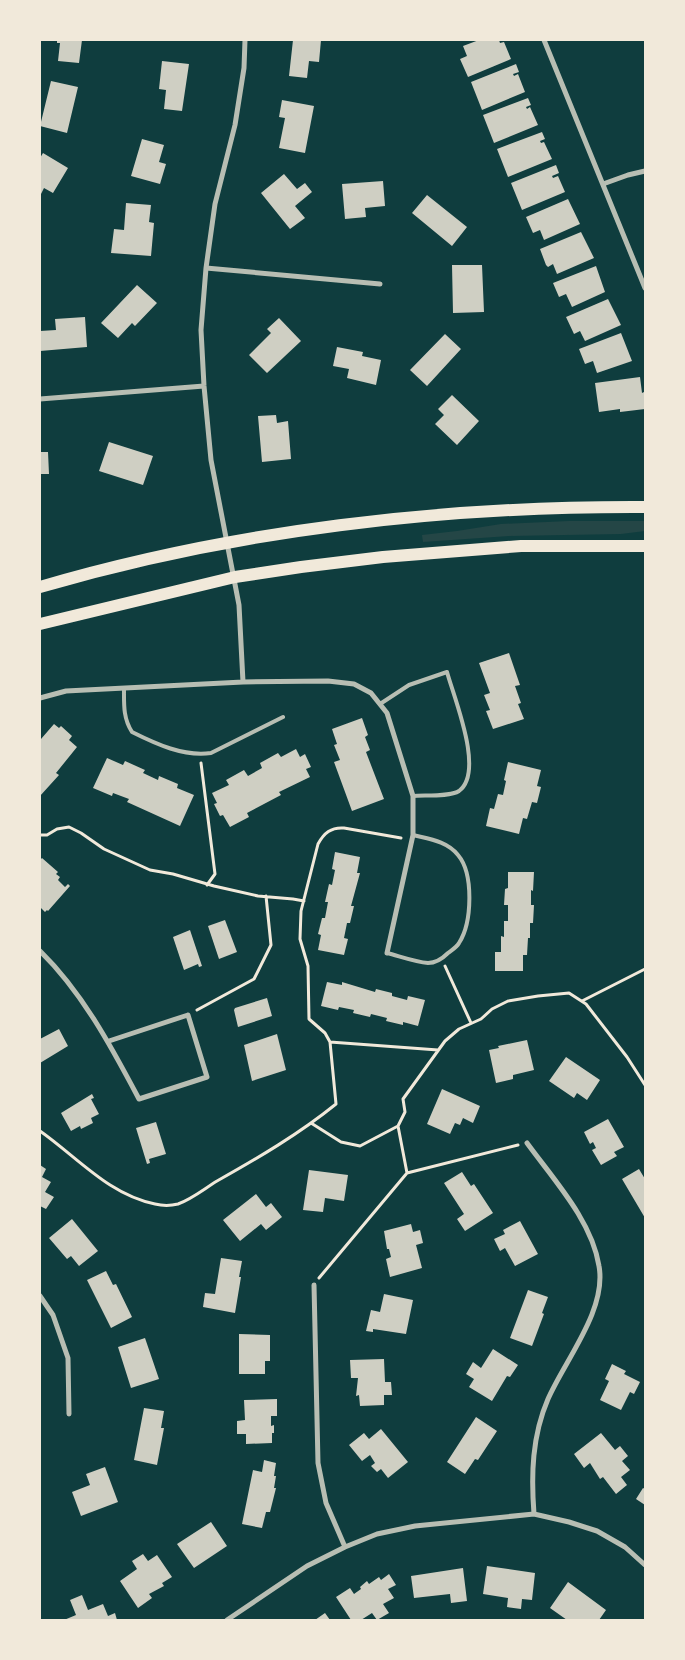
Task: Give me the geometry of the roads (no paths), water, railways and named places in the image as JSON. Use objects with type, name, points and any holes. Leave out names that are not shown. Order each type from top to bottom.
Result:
[{"type":"main road","points":[[40,587],[150,558],[228,542],[354,524],[476,512],[645,507]]},
{"type":"main road","points":[[40,624],[235,577],[383,557],[521,546],[645,546]]},
{"type":"street","points":[[243,682],[239,605],[235,577],[211,460],[201,330],[206,268],[215,204],[235,125],[244,68],[245,40]]},
{"type":"street","points":[[544,40],[645,288]]},
{"type":"street","points":[[603,184],[645,171]]},
{"type":"street","points":[[206,268],[380,284]]},
{"type":"street","points":[[40,399],[204,386]]},
{"type":"street","points":[[40,698],[66,691],[243,682],[328,681],[354,684],[371,693],[387,713],[412,796],[413,837],[387,953]]},
{"type":"street","points":[[40,951],[58,968],[109,1041],[139,1099],[207,1077],[188,1015],[109,1041]]},
{"type":"street","points":[[528,1143],[581,1217],[593,1242],[600,1267],[600,1288],[595,1309],[548,1400],[537,1435],[532,1457],[534,1514]]},
{"type":"street","points":[[314,1285],[318,1463],[326,1503],[345,1547]]},
{"type":"street","points":[[40,1296],[54,1315],[68,1358],[69,1414]]},
{"type":"street","points":[[226,1620],[308,1566],[345,1547],[377,1534],[415,1526],[534,1514],[597,1531],[625,1547],[645,1565]]},
{"type":"lane","points":[[380,704],[409,685],[447,672],[470,753],[470,770],[466,783],[458,792],[443,795],[412,796]]},
{"type":"lane","points":[[124,688],[124,715],[127,725],[132,732],[186,754],[211,753],[283,717]]},
{"type":"lane","points":[[387,953],[429,963],[442,958],[458,945],[466,928],[469,910],[467,877],[458,855],[441,842],[413,837]]}]
